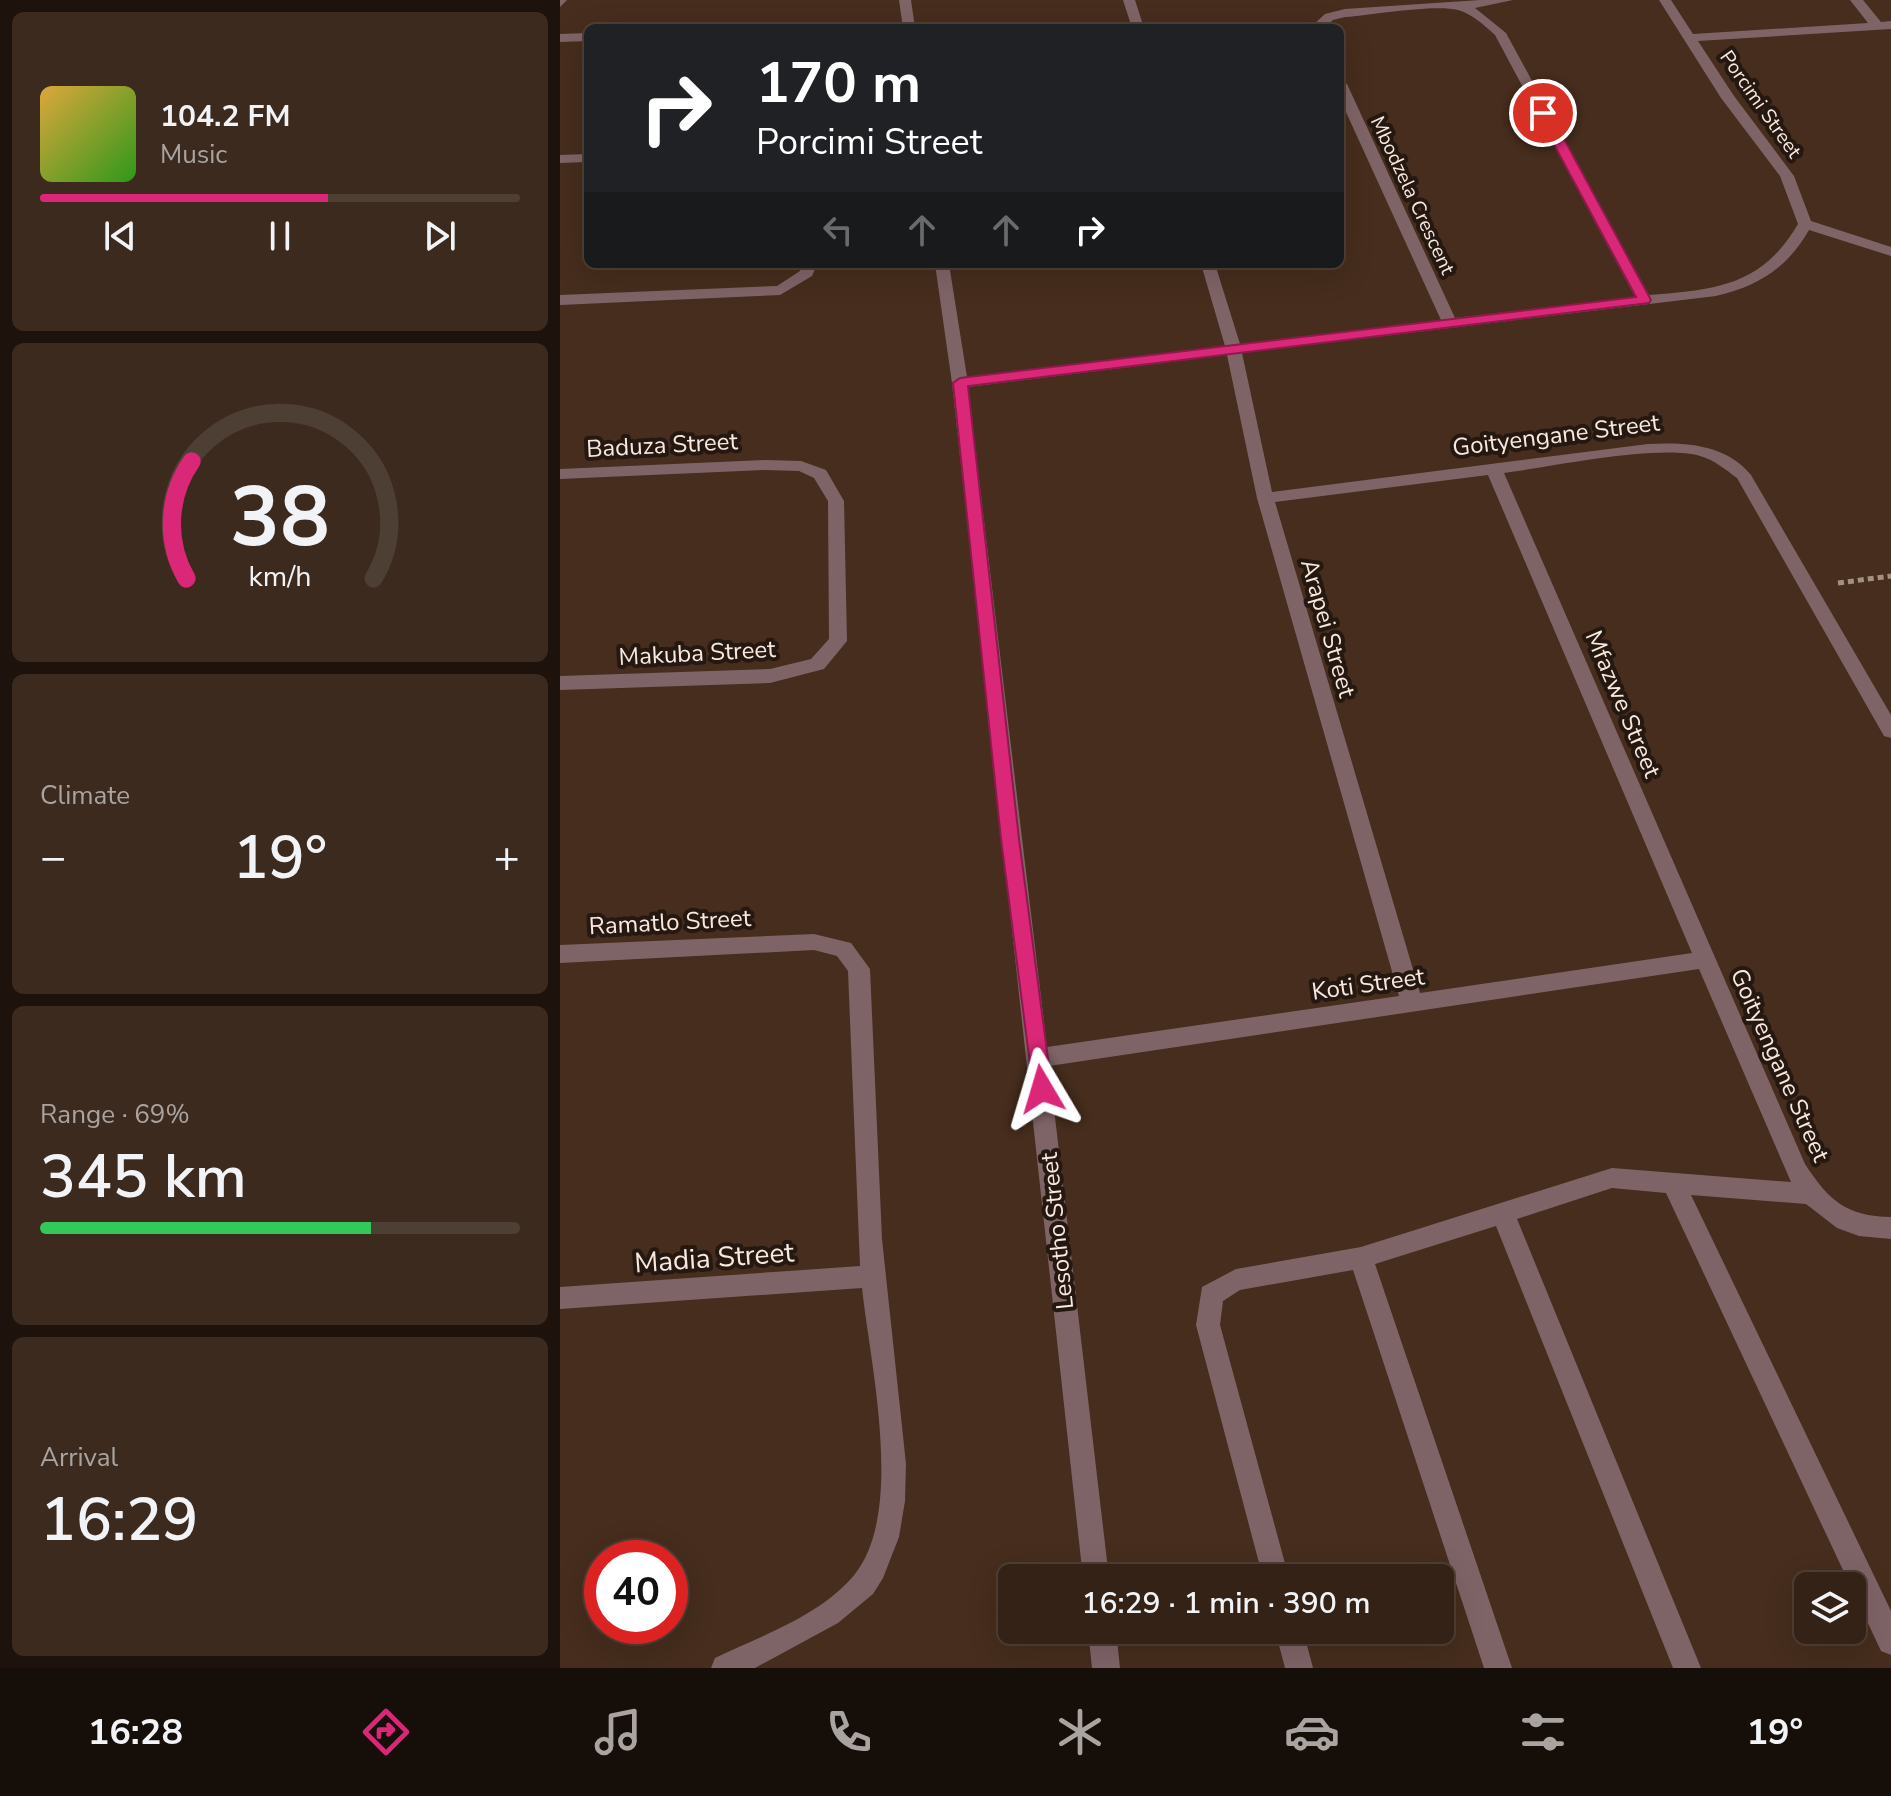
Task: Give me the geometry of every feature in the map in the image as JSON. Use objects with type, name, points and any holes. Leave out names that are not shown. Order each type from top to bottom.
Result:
[{"type":"street","points":[[905,0],[908,24]]},
{"type":"street","points":[[1129,0],[1137,24]]},
{"type":"street","points":[[1321,24],[1329,17],[1345,13],[1463,6],[1507,0]]},
{"type":"street","name":"Porcimi Street","points":[[1665,0],[1728,98],[1787,176],[1805,224]]},
{"type":"street","points":[[1856,0],[1884,25]]},
{"type":"street","points":[[1463,6],[1500,33],[1644,300]]},
{"type":"street","points":[[1691,38],[1884,25]]},
{"type":"street","points":[[560,38],[584,37]]},
{"type":"street","name":"Mbodzela Crescent","points":[[1344,93],[1450,324]]},
{"type":"street","points":[[560,159],[584,158]]},
{"type":"street","points":[[960,383],[1233,347],[1709,295],[1747,283],[1793,250],[1805,224],[1891,252]]},
{"type":"street","points":[[560,300],[780,290],[807,273],[809,268]]},
{"type":"street","name":"Lesotho Street","points":[[943,268],[960,383],[1094,1564]]},
{"type":"street","name":"Arapei Street","points":[[1209,268],[1233,347],[1265,498],[1412,1004]]},
{"type":"street","name":"Goityengane Street","points":[[1265,498],[1679,447],[1708,452],[1726,460],[1743,475],[1891,731]]},
{"type":"street","name":"Baduza Street","points":[[560,474],[766,465]]},
{"type":"street","name":"Makuba Street","points":[[560,683],[770,676],[808,668],[829,654],[838,641],[836,501],[820,474],[801,466],[766,465]]},
{"type":"street","name":"Mfazwe Street","points":[[1494,469],[1705,960]]},
{"type":"street","name":"Ramatlo Street","points":[[560,954],[814,942],[844,949],[859,969],[873,1276],[896,1478],[889,1525],[874,1571],[840,1608],[725,1668]]},
{"type":"street","name":"Goityengane Street","points":[[1705,960],[1796,1170],[1810,1194],[1828,1213],[1856,1225],[1891,1228]]},
{"type":"street","name":"Koti Street","points":[[1038,1058],[1705,960]]},
{"type":"street","points":[[1272,1564],[1208,1325],[1211,1295],[1236,1280],[1361,1258],[1612,1178],[1810,1194]]},
{"type":"street","points":[[1673,1182],[1891,1641]]},
{"type":"street","points":[[1503,1214],[1687,1668]]},
{"type":"street","points":[[1361,1258],[1498,1668]]},
{"type":"street","name":"Madia Street","points":[[560,1298],[873,1276]]},
{"type":"street","points":[[1103,1644],[1106,1668]]},
{"type":"street","points":[[1293,1644],[1299,1668]]},
{"type":"path","points":[[1810,587],[1891,576]]},
{"type":"route","points":[[1042,1089],[1010,839],[960,383],[1233,347],[1644,300],[1543,113]]}]
